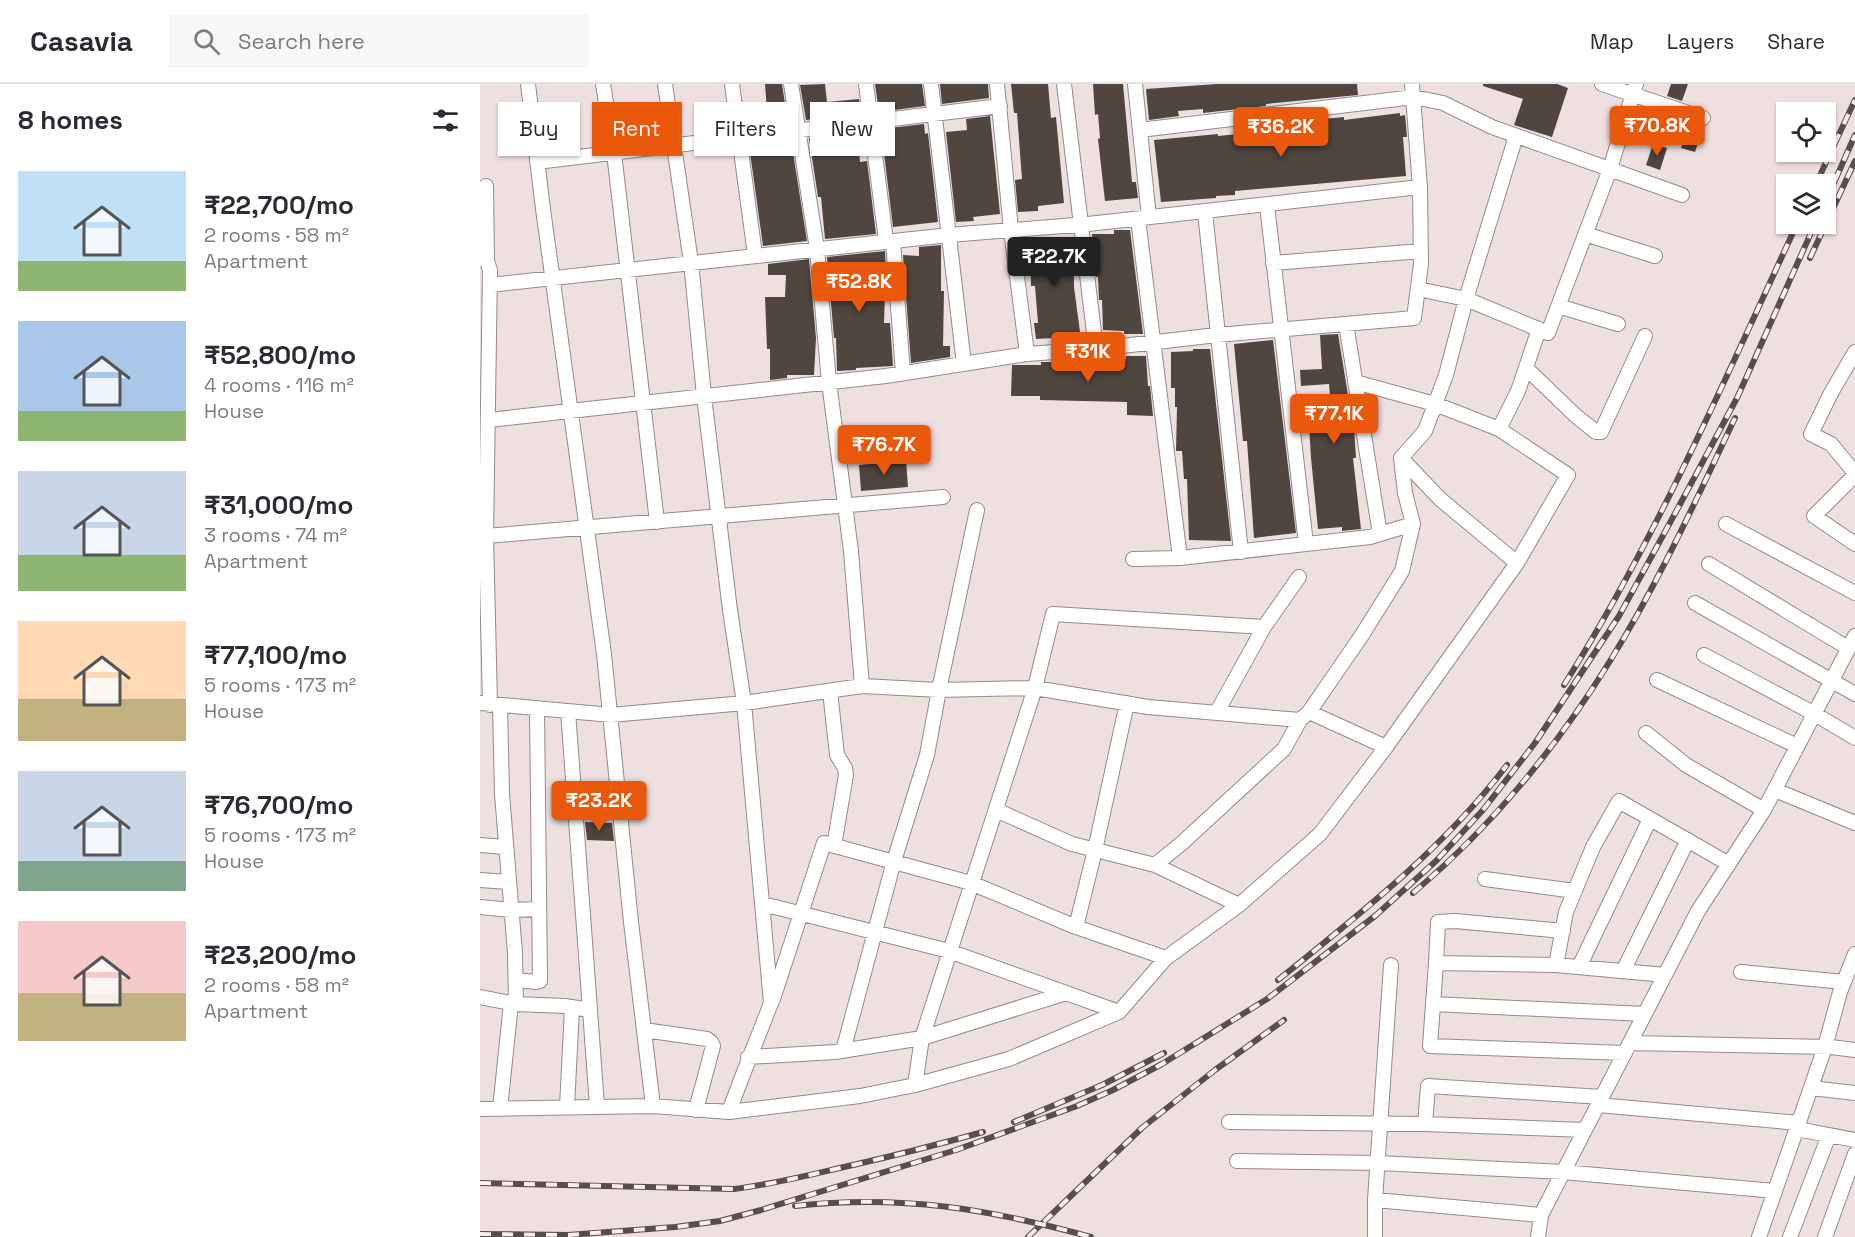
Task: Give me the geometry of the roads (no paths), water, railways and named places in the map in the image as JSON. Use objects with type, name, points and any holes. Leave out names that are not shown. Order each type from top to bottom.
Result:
[{"type":"street","points":[[528,84],[611,715],[653,1106]]},
{"type":"street","points":[[603,84],[606,102]]},
{"type":"street","points":[[665,84],[668,102]]},
{"type":"street","points":[[732,84],[735,102]]},
{"type":"street","points":[[791,84],[817,249],[829,382],[851,550],[862,686]]},
{"type":"street","points":[[866,84],[868,102]]},
{"type":"street","points":[[931,84],[964,364]]},
{"type":"street","points":[[997,84],[1011,230],[1028,354]]},
{"type":"street","points":[[1064,84],[1096,349]]},
{"type":"street","points":[[1135,84],[1153,342],[1180,558]]},
{"type":"street","points":[[1602,84],[1635,89],[1704,118]]},
{"type":"street","points":[[1418,289],[1467,299],[1548,333],[1610,169],[1635,89]]},
{"type":"street","points":[[1140,130],[1413,91],[1492,127],[1682,195]]},
{"type":"street","points":[[489,420],[903,373],[1028,354],[1414,318],[1421,251],[1420,188],[1413,91]]},
{"type":"street","points":[[895,120],[1000,106]]},
{"type":"street","points":[[799,132],[810,131]]},
{"type":"street","points":[[1155,864],[1182,843],[1284,750],[1304,716],[1362,635],[1402,571],[1413,524],[1405,493],[1401,459],[1425,431],[1446,375],[1516,136]]},
{"type":"street","points":[[537,162],[592,156]]},
{"type":"street","points":[[614,156],[657,522]]},
{"type":"street","points":[[675,156],[691,262],[718,516],[744,703],[771,1003]]},
{"type":"street","points":[[742,156],[755,255]]},
{"type":"street","points":[[876,156],[890,241],[903,373]]},
{"type":"street","points":[[486,186],[483,260],[490,270],[490,285],[485,393],[489,420],[484,530],[490,705],[506,847],[516,980],[501,1109]]},
{"type":"street","points":[[490,285],[755,255],[1204,212],[1420,188]]},
{"type":"street","points":[[1267,205],[1306,544]]},
{"type":"street","points":[[1204,212],[1241,552]]},
{"type":"street","points":[[1585,234],[1655,256]]},
{"type":"street","points":[[1273,263],[1421,251]]},
{"type":"street","points":[[1558,306],[1618,324]]},
{"type":"street","points":[[1346,324],[1380,534]]},
{"type":"street","points":[[1499,429],[1518,391],[1539,329]]},
{"type":"street","points":[[1526,368],[1576,416],[1596,432],[1601,432],[1645,336]]},
{"type":"street","points":[[1855,352],[1811,434],[1831,444],[1855,474],[1814,516],[1855,544]]},
{"type":"street","points":[[480,1108],[653,1106],[729,1112],[860,1096],[915,1085],[1009,1059],[1119,1012],[1166,958],[1239,905],[1320,834],[1386,747],[1517,563],[1568,475],[1499,429],[1435,404],[1355,382]]},
{"type":"street","points":[[1401,459],[1440,499],[1517,563]]},
{"type":"street","points":[[484,530],[586,529],[943,497]]},
{"type":"street","points":[[843,1051],[894,861],[927,755],[977,510]]},
{"type":"street","points":[[1133,560],[1180,558],[1370,537],[1413,524]]},
{"type":"street","points":[[1726,524],[1855,593]]},
{"type":"street","points":[[1538,1237],[1541,1215],[1698,911],[1764,810],[1813,713],[1852,644],[1709,564]]},
{"type":"street","points":[[1217,712],[1264,627],[1299,577]]},
{"type":"street","points":[[1695,603],[1855,694]]},
{"type":"street","points":[[915,1085],[922,1038],[1035,688],[1053,614],[1264,627]]},
{"type":"street","points":[[1704,655],[1855,738]]},
{"type":"street","points":[[1657,680],[1797,746]]},
{"type":"street","points":[[490,705],[611,715],[744,703],[862,686],[939,690],[1035,688],[1127,704],[1217,712],[1304,716],[1386,747]]},
{"type":"street","points":[[830,691],[837,755],[845,768],[846,775],[834,846]]},
{"type":"street","points":[[1076,927],[1127,704]]},
{"type":"street","points":[[516,980],[540,981],[537,709]]},
{"type":"street","points":[[568,711],[597,1106]]},
{"type":"street","points":[[1646,733],[1686,765],[1764,810]]},
{"type":"street","points":[[1775,790],[1855,823]]},
{"type":"street","points":[[1556,965],[1566,912],[1593,847],[1619,801],[1729,864]]},
{"type":"street","points":[[996,810],[1072,844],[1155,864],[1239,905]]},
{"type":"street","points":[[1579,967],[1650,819]]},
{"type":"street","points":[[1623,971],[1688,840]]},
{"type":"street","points":[[729,1112],[748,1057],[755,1047],[771,1003],[824,843],[972,883],[1076,927],[1166,958]]},
{"type":"street","points":[[480,845],[506,847]]},
{"type":"street","points":[[1485,879],[1575,891]]},
{"type":"street","points":[[480,880],[508,882]]},
{"type":"street","points":[[763,904],[949,951],[1119,1012]]},
{"type":"street","points":[[480,907],[511,910],[539,909]]},
{"type":"street","points":[[1563,931],[1455,921],[1438,922],[1430,1046],[1853,1047]]},
{"type":"street","points":[[1759,1237],[1855,954]]},
{"type":"street","points":[[1436,963],[1556,965],[1665,975]]},
{"type":"street","points":[[1375,1237],[1375,1200],[1391,965]]},
{"type":"street","points":[[1741,972],[1844,982]]},
{"type":"street","points":[[748,1057],[843,1051],[922,1038],[1066,993]]},
{"type":"street","points":[[480,997],[513,1003],[590,1010]]},
{"type":"street","points":[[1433,1004],[1645,1014]]},
{"type":"street","points":[[567,1107],[572,1008]]},
{"type":"street","points":[[644,1030],[707,1039],[711,1042],[712,1046],[696,1110]]},
{"type":"street","points":[[1425,1124],[1428,1086],[1600,1101],[1798,1126],[1855,1140]]},
{"type":"street","points":[[1811,1088],[1855,1093]]},
{"type":"street","points":[[1229,1122],[1425,1124],[1585,1130]]},
{"type":"street","points":[[1790,1237],[1829,1135]]},
{"type":"street","points":[[1825,1237],[1855,1154]]},
{"type":"street","points":[[1237,1161],[1378,1162],[1563,1172],[1775,1191]]},
{"type":"street","points":[[1375,1200],[1541,1215]]},
{"type":"railway","points":[[1821,174],[1855,100]]},
{"type":"railway","points":[[1836,178],[1855,135]]},
{"type":"railway","points":[[1810,258],[1855,161]]},
{"type":"railway","points":[[1564,685],[1597,630],[1659,516],[1792,234]]},
{"type":"railway","points":[[480,1234],[568,1235],[675,1227],[720,1221],[761,1210],[956,1150],[1077,1106],[1162,1064],[1267,999],[1375,916],[1436,861],[1483,810],[1535,743],[1619,616],[1678,508],[1738,396],[1811,234]]},
{"type":"railway","points":[[1413,893],[1495,814],[1568,724],[1628,632],[1691,511],[1735,418]]},
{"type":"railway","points":[[1278,980],[1370,905],[1428,853],[1456,825],[1507,765]]},
{"type":"railway","points":[[1028,1237],[1143,1127],[1215,1070],[1284,1020]]},
{"type":"railway","points":[[1014,1122],[1102,1085],[1164,1053]]},
{"type":"railway","points":[[480,1183],[734,1189],[809,1175],[983,1132]]},
{"type":"railway","points":[[795,1206],[872,1202],[944,1206],[1017,1219],[1091,1237]]}]
